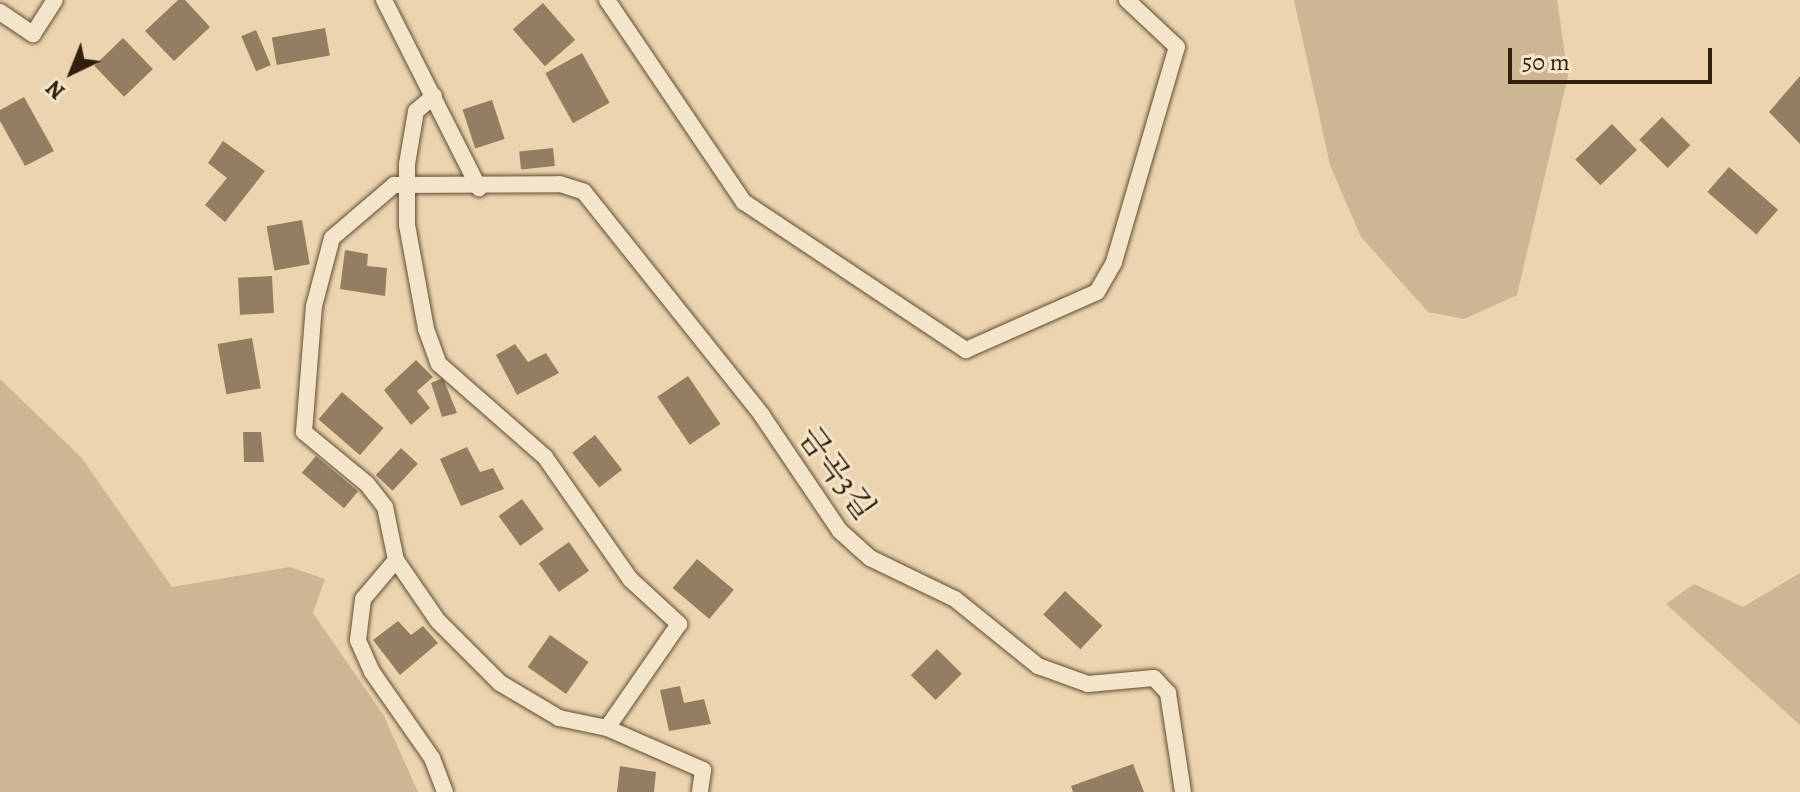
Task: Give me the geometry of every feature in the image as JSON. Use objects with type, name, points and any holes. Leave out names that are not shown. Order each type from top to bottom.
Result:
[{"type":"lane","points":[[0,12],[33,34],[55,0]]},
{"type":"lane","points":[[384,0],[479,188]]},
{"type":"lane","points":[[607,0],[744,202],[966,350],[1097,292],[1114,262],[1177,47],[1127,0]]},
{"type":"lane","points":[[434,96],[416,111],[407,225],[419,300],[439,364],[545,457],[630,579],[679,624],[607,728]]},
{"type":"lane","name":"금곡3길","points":[[700,792],[703,770],[607,728],[559,718],[500,683],[438,621],[396,560],[385,507],[367,484],[304,432],[314,306],[332,238],[394,185],[479,188],[560,184],[584,192],[761,414],[840,531],[870,558],[955,599],[1038,666],[1088,684],[1154,678],[1168,693],[1183,792]]},
{"type":"lane","points":[[396,560],[363,599],[358,640],[372,672],[432,758],[445,792]]},
{"type":"shaded area","points":[[1294,0],[1557,0],[1568,76],[1517,295],[1464,319],[1428,312],[1361,237],[1330,165]]},
{"type":"shaded area","points":[[0,379],[81,457],[172,587],[290,567],[325,579],[313,613],[384,716],[418,792],[0,792]]},
{"type":"shaded area","points":[[1800,573],[1800,725],[1666,604],[1694,584],[1743,607]]},
{"type":"building","points":[[178,0],[185,0],[210,27],[174,61],[145,31]]},
{"type":"building","points":[[543,3],[575,40],[545,66],[513,29]]},
{"type":"building","points":[[325,28],[330,56],[277,65],[272,37]]},
{"type":"building","points":[[256,30],[271,65],[256,71],[241,36]]},
{"type":"building","points":[[123,38],[153,69],[124,97],[94,66]]},
{"type":"building","points":[[582,53],[610,103],[573,123],[545,73]]},
{"type":"building","points":[[1800,76],[1800,144],[1769,112]]},
{"type":"building","points":[[24,97],[54,151],[25,166],[0,121],[0,110]]},
{"type":"building","points":[[492,100],[505,139],[475,149],[463,110]]},
{"type":"building","points":[[1662,117],[1690,145],[1668,168],[1639,140]]},
{"type":"building","points":[[1612,124],[1637,150],[1600,185],[1575,159]]},
{"type":"building","points":[[223,141],[265,171],[225,222],[205,205],[227,178],[208,163]]},
{"type":"building","points":[[553,148],[555,166],[521,169],[519,152]]},
{"type":"building","points":[[1729,167],[1778,210],[1756,235],[1707,192]]},
{"type":"building","points":[[302,220],[310,264],[274,271],[267,226]]},
{"type":"building","points":[[345,250],[368,254],[367,266],[387,268],[385,296],[340,289]]},
{"type":"building","points":[[272,276],[274,313],[240,315],[238,278]]},
{"type":"building","points":[[252,338],[261,388],[226,394],[218,344]]},
{"type":"building","points":[[515,344],[528,362],[546,353],[559,373],[517,395],[496,355]]},
{"type":"building","points":[[416,360],[433,377],[417,391],[430,408],[411,425],[384,390]]},
{"type":"building","points":[[688,376],[720,424],[690,445],[657,397]]},
{"type":"building","points":[[443,378],[457,413],[442,417],[431,383]]},
{"type":"building","points":[[342,392],[384,428],[360,455],[318,419]]},
{"type":"building","points":[[243,432],[261,432],[264,462],[244,462]]},
{"type":"building","points":[[595,435],[622,470],[599,488],[572,453]]},
{"type":"building","points":[[467,447],[480,472],[493,468],[504,489],[461,506],[440,459]]},
{"type":"building","points":[[401,448],[418,464],[393,491],[376,475]]},
{"type":"building","points":[[316,456],[358,491],[344,508],[302,473]]},
{"type":"building","points":[[522,499],[544,529],[520,546],[499,516]]},
{"type":"building","points":[[569,542],[589,571],[559,592],[539,563]]},
{"type":"building","points":[[697,559],[734,590],[709,619],[673,588]]},
{"type":"building","points":[[1065,591],[1102,626],[1080,649],[1043,614]]},
{"type":"building","points":[[398,621],[411,635],[423,626],[438,643],[400,675],[373,640]]},
{"type":"building","points":[[550,635],[589,662],[566,694],[528,667]]},
{"type":"building","points":[[937,649],[962,674],[936,700],[911,675]]},
{"type":"building","points":[[680,686],[684,703],[704,699],[711,724],[669,731],[660,690]]},
{"type":"building","points":[[1133,764],[1144,792],[1073,792],[1071,786]]},
{"type":"building","points":[[620,766],[656,772],[654,792],[617,792]]}]
